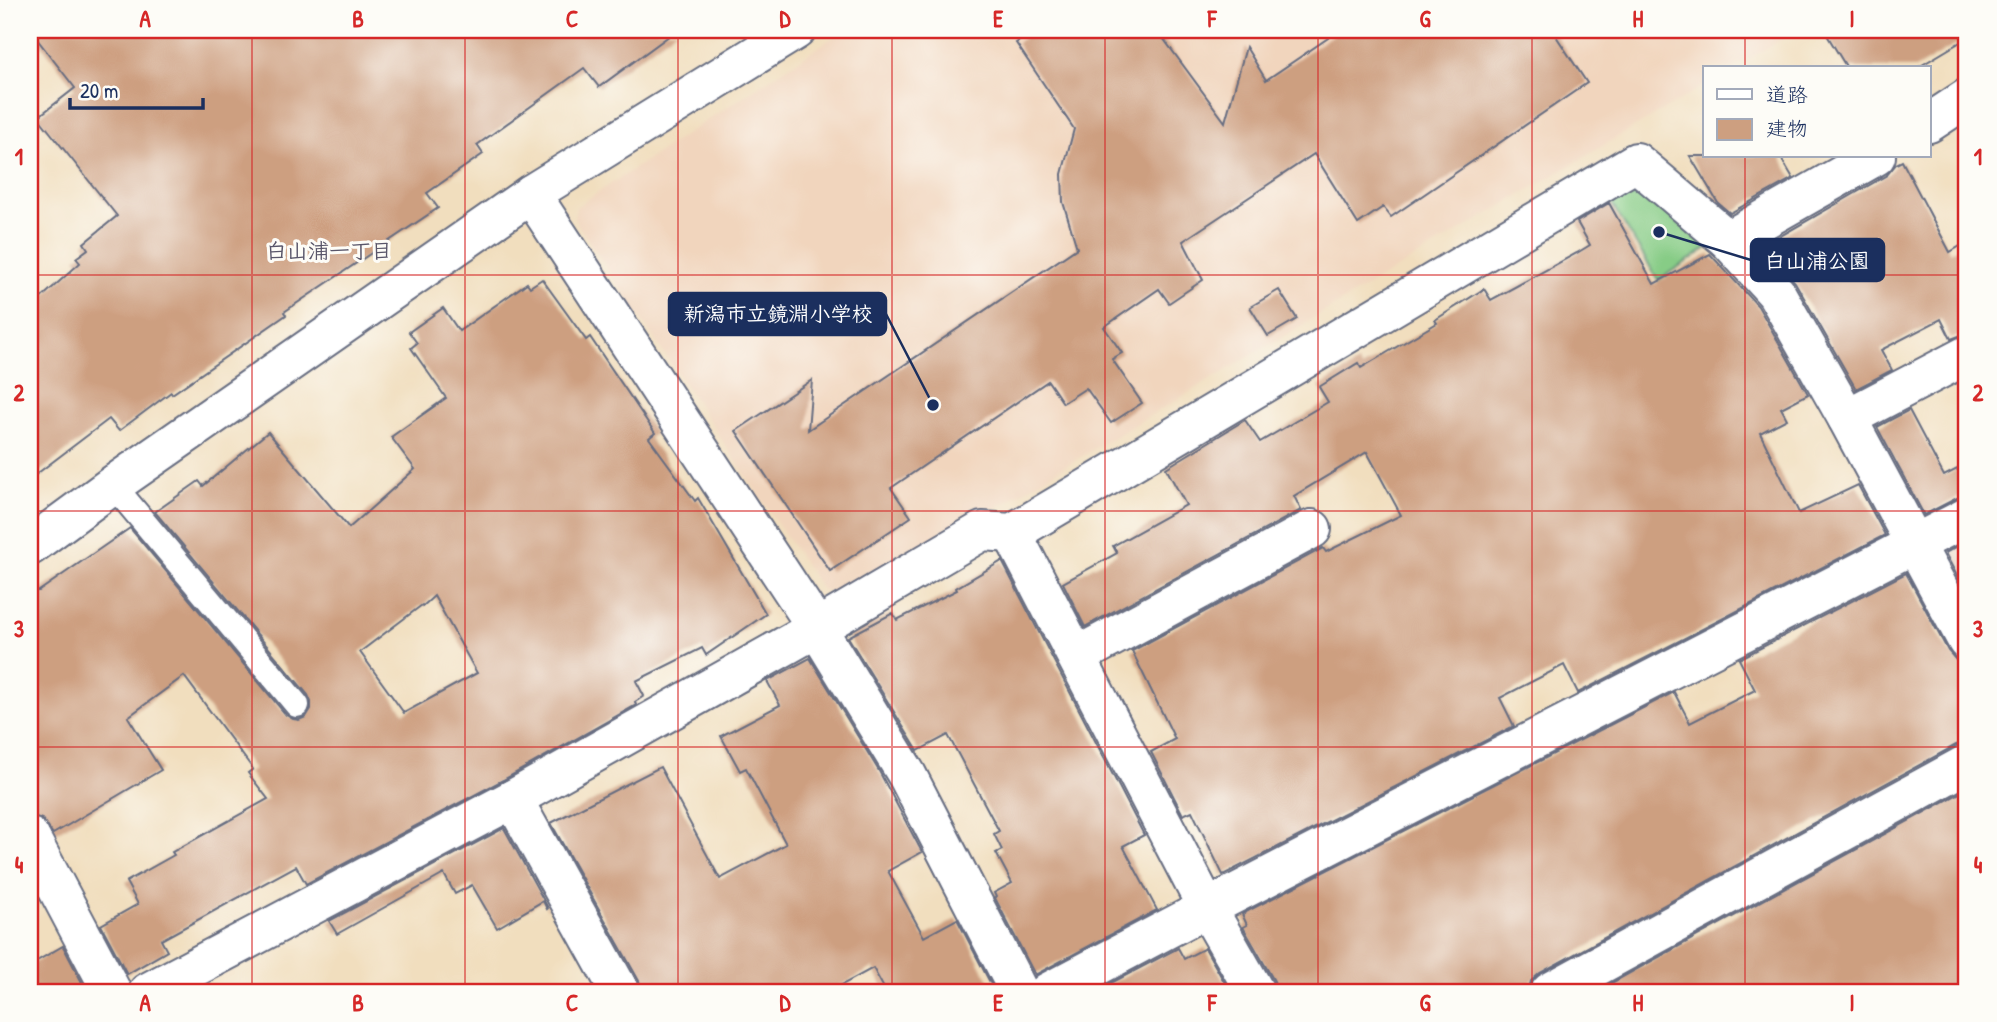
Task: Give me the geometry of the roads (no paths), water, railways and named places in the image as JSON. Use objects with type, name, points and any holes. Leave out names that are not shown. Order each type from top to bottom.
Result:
[{"type":"street","points":[[30,546],[113,485],[531,194],[796,30]]},
{"type":"street","points":[[1930,122],[1967,98]]},
{"type":"street","points":[[1728,240],[1872,158]]},
{"type":"street","points":[[148,992],[513,799],[817,628],[982,531],[1012,533],[1636,162],[1728,240],[1776,293],[1967,641]]},
{"type":"street","points":[[531,194],[817,628],[907,775],[1019,992]]},
{"type":"street","points":[[1847,418],[1967,355]]},
{"type":"street","points":[[1048,992],[1967,517]]},
{"type":"street","points":[[1077,656],[1312,529]]},
{"type":"street","points":[[1012,533],[1207,908],[1255,992]]},
{"type":"street","points":[[1550,992],[1967,764]]},
{"type":"street","points":[[513,799],[620,992]]},
{"type":"street","points":[[30,837],[113,992]]},
{"type":"lane","points":[[113,485],[297,705]]},
{"type":"place","name":"白山浦公園","points":[[1659,232]]},
{"type":"place","name":"新潟市立鏡淵小学校","points":[[933,405]]},
{"type":"district","name":"白山浦一丁目","points":[[329,250]]}]
